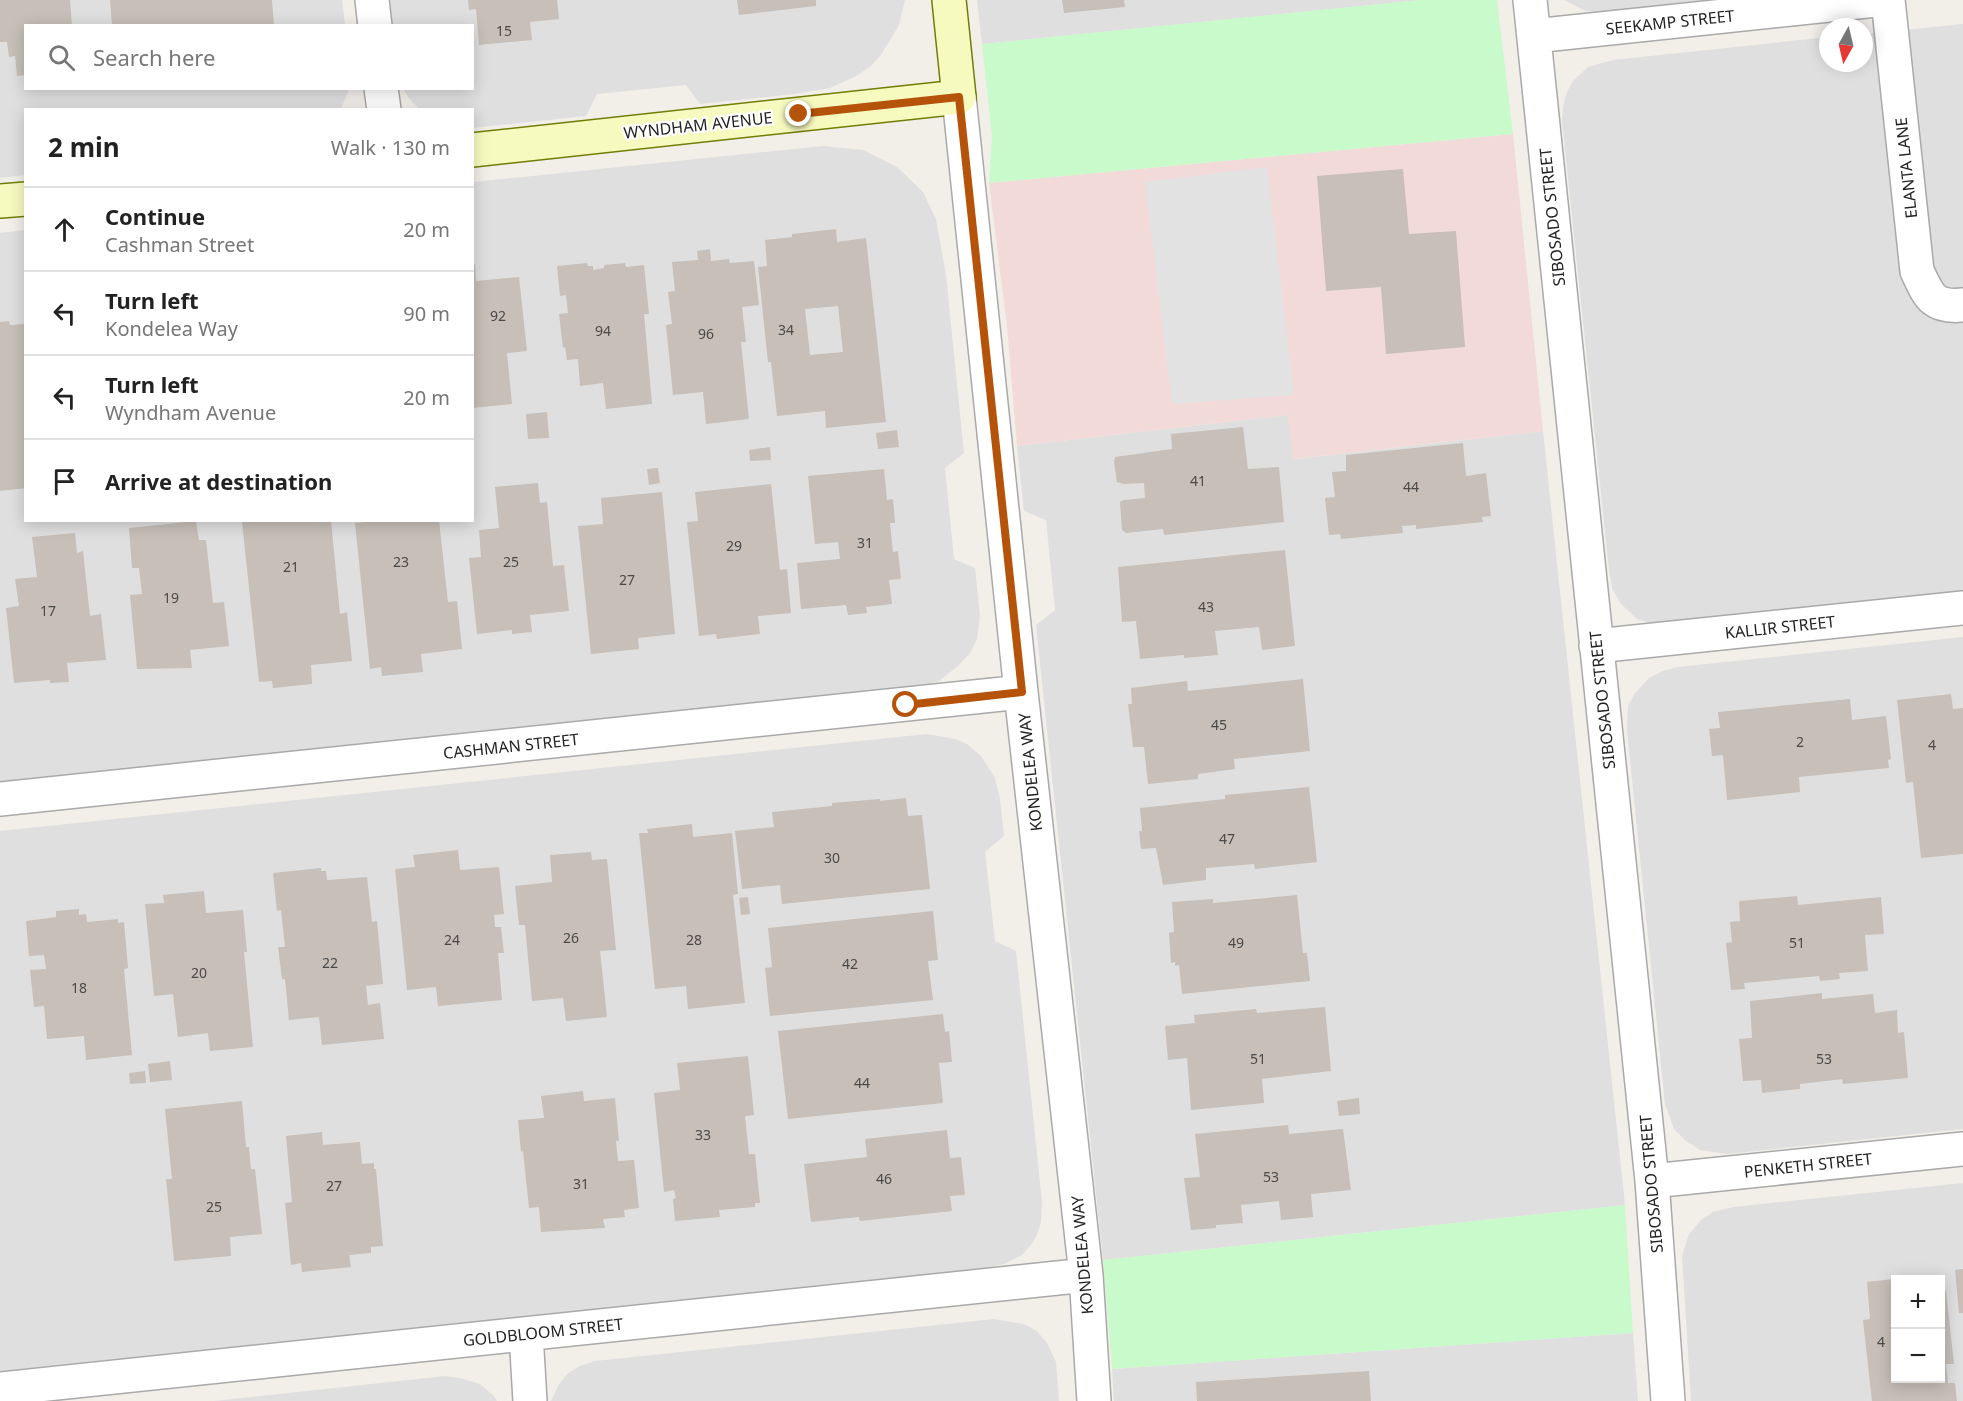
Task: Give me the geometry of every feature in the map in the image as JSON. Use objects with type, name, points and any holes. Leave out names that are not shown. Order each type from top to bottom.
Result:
[{"type":"street","points":[[372,0],[375,24]]},
{"type":"street","name":"KONDELEA WAY","points":[[949,0],[1086,1275],[1094,1401]]},
{"type":"street","name":"SIBOSADO STREET","points":[[1530,0],[1652,1180],[1668,1401]]},
{"type":"street","name":"SEEKAMP STREET","points":[[1534,36],[1876,0]]},
{"type":"street","name":"ELANTA LANE","points":[[1888,0],[1917,272],[1930,297],[1948,307],[1963,305]]},
{"type":"street","points":[[381,90],[384,108]]},
{"type":"street","name":"WYNDHAM AVENUE","points":[[474,150],[959,97]]},
{"type":"street","points":[[0,201],[24,199]]},
{"type":"street","name":"KALLIR STREET","points":[[1596,646],[1963,608]]},
{"type":"street","name":"CASHMAN STREET","points":[[0,800],[1022,692]]},
{"type":"street","name":"PENKETH STREET","points":[[1652,1180],[1963,1149]]},
{"type":"street","name":"GOLDBLOOM STREET","points":[[0,1389],[1086,1275]]},
{"type":"street","points":[[526,1334],[530,1401]]},
{"type":"shaded area","points":[[0,0],[342,0],[345,24],[24,24],[24,90],[348,90],[348,92],[341,108],[24,108],[24,175],[0,178]]},
{"type":"shaded area","points":[[390,0],[905,0],[899,25],[881,55],[871,66],[856,76],[830,88],[700,104],[686,85],[597,94],[586,116],[474,128],[474,108],[418,108],[404,90],[474,90],[474,24],[392,24]]},
{"type":"shaded area","points":[[977,0],[1421,0],[982,44]]},
{"type":"shaded area","points":[[1564,0],[1720,0],[1599,12],[1586,11]]},
{"type":"shaded area","points":[[1963,24],[1963,594],[1658,625],[1637,619],[1620,603],[1612,588],[1609,570],[1562,121],[1567,92],[1573,81],[1588,67],[1613,60],[1819,38],[1819,72],[1873,72],[1873,33]]},
{"type":"shaded area","points":[[1513,134],[1543,431],[1293,459],[1288,415],[1017,446],[1007,326],[989,183]]},
{"type":"shaded area","points":[[823,146],[863,150],[897,167],[923,192],[936,219],[946,275],[964,453],[945,468],[954,559],[975,568],[980,616],[977,639],[970,653],[939,681],[921,687],[0,783],[0,233],[24,230],[24,522],[474,522],[474,182]]},
{"type":"shaded area","points":[[1267,167],[1294,395],[1172,404],[1145,182]]},
{"type":"shaded area","points":[[1288,415],[1294,459],[1543,431],[1625,1205],[1103,1260],[1036,625],[1055,610],[1046,520],[1024,511],[1017,446]]},
{"type":"shaded area","points":[[1963,637],[1963,1129],[1727,1154],[1700,1150],[1674,1129],[1665,1104],[1627,730],[1628,706],[1635,693],[1649,678],[1678,667]]},
{"type":"shaded area","points":[[927,734],[955,739],[967,744],[981,756],[995,778],[1000,799],[1004,836],[985,852],[995,941],[1016,951],[1042,1202],[1041,1222],[1037,1235],[1022,1255],[1004,1264],[986,1268],[0,1371],[0,831]]},
{"type":"shaded area","points":[[1963,1183],[1963,1401],[1691,1401],[1682,1256],[1689,1234],[1702,1219],[1713,1212],[1733,1207]]},
{"type":"shaded area","points":[[994,1319],[1024,1324],[1037,1331],[1047,1343],[1056,1362],[1059,1401],[551,1401],[559,1384],[568,1373],[595,1361]]},
{"type":"shaded area","points":[[1633,1333],[1638,1401],[1114,1401],[1112,1369]]},
{"type":"shaded area","points":[[445,1376],[480,1384],[497,1401],[214,1401]]},
{"type":"green space","points":[[1420,0],[1497,0],[1513,134],[989,183],[992,137],[982,44]]},
{"type":"green space","points":[[1625,1205],[1633,1333],[1112,1369],[1103,1260]]},
{"type":"building","points":[[0,0],[70,0],[72,24],[24,24],[24,75],[17,76],[15,56],[9,57],[7,42],[0,42]]},
{"type":"building","points":[[110,0],[272,0],[274,24],[112,24]]},
{"type":"building","points":[[468,0],[557,0],[559,19],[530,22],[532,40],[479,45],[476,9],[469,10]]},
{"type":"building","points":[[737,0],[816,0],[816,6],[739,15]]},
{"type":"building","points":[[1062,0],[1124,0],[1125,7],[1064,13]]},
{"type":"building","points":[[1403,169],[1409,234],[1456,231],[1465,347],[1386,354],[1381,287],[1326,291],[1317,176]]},
{"type":"building","points":[[836,229],[837,242],[866,238],[886,422],[826,428],[825,411],[777,416],[771,362],[768,362],[758,267],[767,266],[765,240],[792,237],[792,234]],"holes":[[[838,306],[843,352],[810,355],[805,309]]]},
{"type":"building","points":[[710,249],[711,261],[729,259],[730,263],[754,261],[759,305],[742,307],[746,342],[741,342],[749,419],[706,424],[703,392],[673,395],[666,325],[672,324],[668,292],[675,291],[672,262],[698,260],[697,251]]},
{"type":"building","points":[[587,263],[588,266],[593,266],[593,270],[604,268],[604,265],[625,263],[626,267],[644,265],[649,314],[644,314],[652,404],[606,409],[603,383],[580,386],[578,359],[567,360],[565,347],[563,348],[559,314],[568,313],[566,295],[560,296],[557,266]]},
{"type":"building","points":[[474,264],[476,281],[519,277],[527,351],[507,353],[512,404],[474,408]]},
{"type":"building","points":[[9,321],[10,325],[24,324],[24,488],[0,491],[0,322]]},
{"type":"building","points":[[547,412],[549,438],[528,439],[526,414]]},
{"type":"building","points":[[1243,427],[1248,469],[1279,467],[1284,522],[1164,535],[1163,529],[1126,533],[1122,530],[1120,502],[1145,498],[1144,483],[1117,482],[1115,457],[1172,449],[1171,434]]},
{"type":"building","points":[[897,430],[899,447],[878,449],[876,433]]},
{"type":"building","points":[[1463,443],[1466,476],[1486,473],[1491,516],[1482,517],[1483,522],[1416,529],[1416,525],[1402,526],[1403,533],[1341,539],[1340,534],[1329,535],[1325,498],[1335,497],[1332,472],[1346,471],[1346,455]]},
{"type":"building","points":[[770,447],[771,460],[750,461],[749,450]]},
{"type":"building","points":[[658,468],[660,483],[649,485],[647,469]]},
{"type":"building","points":[[884,469],[887,500],[893,499],[895,523],[890,523],[893,552],[898,551],[901,579],[889,580],[892,604],[866,607],[867,613],[848,615],[846,605],[801,609],[797,563],[840,559],[838,542],[815,544],[808,476]]},
{"type":"building","points":[[538,483],[540,503],[547,502],[553,566],[564,565],[569,611],[530,615],[532,632],[512,634],[512,630],[477,634],[469,558],[481,557],[479,530],[499,528],[495,487]]},
{"type":"building","points":[[771,484],[780,570],[787,569],[791,613],[758,616],[760,634],[717,639],[716,634],[699,636],[687,522],[698,521],[695,492]]},
{"type":"building","points":[[662,492],[675,634],[638,638],[639,649],[591,654],[578,526],[603,524],[601,498]]},
{"type":"building","points":[[196,522],[199,540],[206,540],[213,603],[224,602],[229,646],[190,650],[192,668],[137,669],[130,595],[142,594],[139,568],[132,568],[129,528]]},
{"type":"building","points":[[242,522],[331,522],[340,614],[347,612],[352,661],[311,665],[312,684],[273,688],[272,681],[259,682]]},
{"type":"building","points":[[439,522],[448,602],[457,601],[462,649],[421,654],[423,672],[382,676],[381,667],[370,669],[355,523]]},
{"type":"building","points":[[75,533],[77,553],[83,551],[90,616],[101,614],[106,660],[67,663],[69,682],[50,683],[50,680],[14,683],[6,608],[19,606],[15,579],[37,577],[32,537]]},
{"type":"building","points":[[1285,550],[1295,646],[1262,650],[1259,627],[1215,631],[1218,655],[1140,659],[1136,621],[1122,622],[1118,567]]},
{"type":"building","points":[[1303,679],[1310,751],[1234,759],[1235,769],[1198,774],[1198,779],[1148,784],[1144,747],[1133,747],[1128,704],[1132,704],[1131,688],[1187,681],[1188,691]]},
{"type":"building","points":[[1951,694],[1953,709],[1963,708],[1963,854],[1921,858],[1913,782],[1906,783],[1897,700]]},
{"type":"building","points":[[1850,699],[1852,720],[1886,716],[1891,759],[1888,760],[1889,768],[1799,777],[1800,792],[1727,800],[1723,755],[1712,756],[1709,729],[1720,728],[1718,712]]},
{"type":"building","points":[[1309,787],[1317,862],[1255,869],[1254,864],[1206,868],[1206,880],[1163,885],[1156,848],[1141,849],[1140,808],[1225,799],[1225,795]]},
{"type":"building","points":[[906,798],[908,816],[922,815],[930,889],[782,904],[780,885],[742,889],[735,831],[774,827],[772,812],[832,806],[832,803]]},
{"type":"building","points":[[692,824],[693,837],[732,833],[738,894],[733,895],[745,1003],[688,1009],[686,986],[655,989],[639,833],[648,833],[647,829]]},
{"type":"building","points":[[458,850],[460,870],[499,867],[504,914],[494,915],[495,927],[501,927],[504,953],[498,953],[502,1000],[438,1006],[436,987],[407,990],[395,869],[415,867],[413,855]]},
{"type":"building","points":[[591,852],[592,860],[607,859],[616,950],[600,951],[607,1017],[566,1021],[563,998],[532,1001],[525,925],[519,925],[515,886],[552,882],[550,855]]},
{"type":"building","points":[[321,868],[321,871],[326,871],[327,880],[367,877],[372,922],[377,921],[383,984],[366,986],[368,1005],[380,1003],[384,1039],[322,1045],[319,1017],[289,1020],[285,979],[282,979],[278,947],[285,947],[281,910],[277,911],[273,873]]},
{"type":"building","points":[[204,891],[206,913],[243,910],[247,952],[244,952],[253,1047],[210,1051],[208,1033],[178,1037],[173,994],[154,996],[145,904],[164,903],[163,895]]},
{"type":"building","points":[[1297,895],[1303,953],[1307,953],[1310,981],[1182,994],[1179,965],[1175,966],[1175,962],[1171,963],[1169,933],[1174,932],[1172,902],[1213,899],[1213,903]]},
{"type":"building","points":[[1797,896],[1798,905],[1881,897],[1884,934],[1865,935],[1868,971],[1839,973],[1840,979],[1820,981],[1819,976],[1744,983],[1745,989],[1731,990],[1726,943],[1732,942],[1730,922],[1740,921],[1739,901]]},
{"type":"building","points":[[748,897],[750,914],[741,915],[739,898]]},
{"type":"building","points":[[79,909],[79,915],[86,914],[87,922],[118,919],[118,923],[124,922],[128,968],[124,969],[132,1055],[86,1060],[84,1036],[47,1039],[44,1006],[34,1007],[30,970],[46,969],[44,955],[29,956],[26,921],[56,917],[56,911]]},
{"type":"building","points":[[933,911],[938,960],[928,961],[933,1000],[770,1016],[765,968],[772,967],[768,928]]},
{"type":"building","points":[[1822,993],[1822,999],[1873,994],[1875,1013],[1897,1010],[1898,1033],[1904,1032],[1908,1078],[1843,1084],[1842,1079],[1800,1084],[1800,1089],[1762,1093],[1761,1080],[1743,1081],[1739,1039],[1752,1038],[1750,1001]]},
{"type":"building","points":[[1325,1007],[1331,1071],[1262,1079],[1264,1103],[1191,1110],[1187,1058],[1168,1060],[1165,1026],[1195,1023],[1194,1015],[1256,1009],[1257,1013]]},
{"type":"building","points":[[943,1014],[945,1032],[949,1031],[952,1062],[939,1063],[943,1103],[788,1119],[778,1031]]},
{"type":"building","points":[[748,1056],[754,1115],[745,1116],[749,1154],[755,1154],[760,1203],[755,1203],[755,1207],[719,1210],[720,1217],[675,1221],[674,1190],[664,1192],[654,1093],[680,1090],[677,1063]]},
{"type":"building","points":[[170,1061],[172,1080],[150,1082],[148,1064]]},
{"type":"building","points":[[145,1071],[146,1083],[130,1084],[129,1073]]},
{"type":"building","points":[[583,1091],[584,1101],[615,1098],[619,1141],[616,1141],[618,1161],[634,1160],[639,1208],[624,1210],[625,1217],[603,1219],[605,1228],[541,1232],[539,1207],[529,1208],[518,1120],[544,1118],[541,1096]]},
{"type":"building","points":[[1359,1098],[1360,1114],[1339,1116],[1337,1101]]},
{"type":"building","points":[[242,1101],[246,1147],[249,1147],[251,1169],[255,1169],[262,1234],[230,1237],[231,1256],[174,1261],[166,1179],[172,1179],[165,1109]]},
{"type":"building","points":[[1288,1125],[1289,1134],[1343,1129],[1351,1190],[1311,1194],[1313,1217],[1281,1220],[1279,1201],[1241,1205],[1243,1223],[1191,1230],[1184,1178],[1200,1177],[1195,1134]]},
{"type":"building","points":[[947,1130],[950,1158],[961,1157],[965,1195],[950,1196],[952,1211],[860,1221],[859,1217],[811,1222],[804,1164],[867,1157],[865,1139]]},
{"type":"building","points":[[322,1132],[323,1145],[360,1142],[362,1164],[374,1163],[383,1246],[371,1247],[371,1253],[349,1255],[351,1267],[302,1272],[301,1263],[291,1265],[285,1203],[292,1202],[286,1136]]},
{"type":"building","points":[[1963,1269],[1963,1313],[1959,1313],[1955,1270]]},
{"type":"building","points":[[1891,1279],[1891,1383],[1945,1383],[1946,1291],[1954,1364],[1946,1364],[1948,1383],[1955,1383],[1957,1401],[1872,1401],[1863,1320],[1870,1319],[1867,1282]]},
{"type":"building","points":[[1369,1371],[1371,1401],[1197,1401],[1196,1382]]},
{"type":"route","points":[[799,114],[959,97],[1022,692],[906,705]]}]
